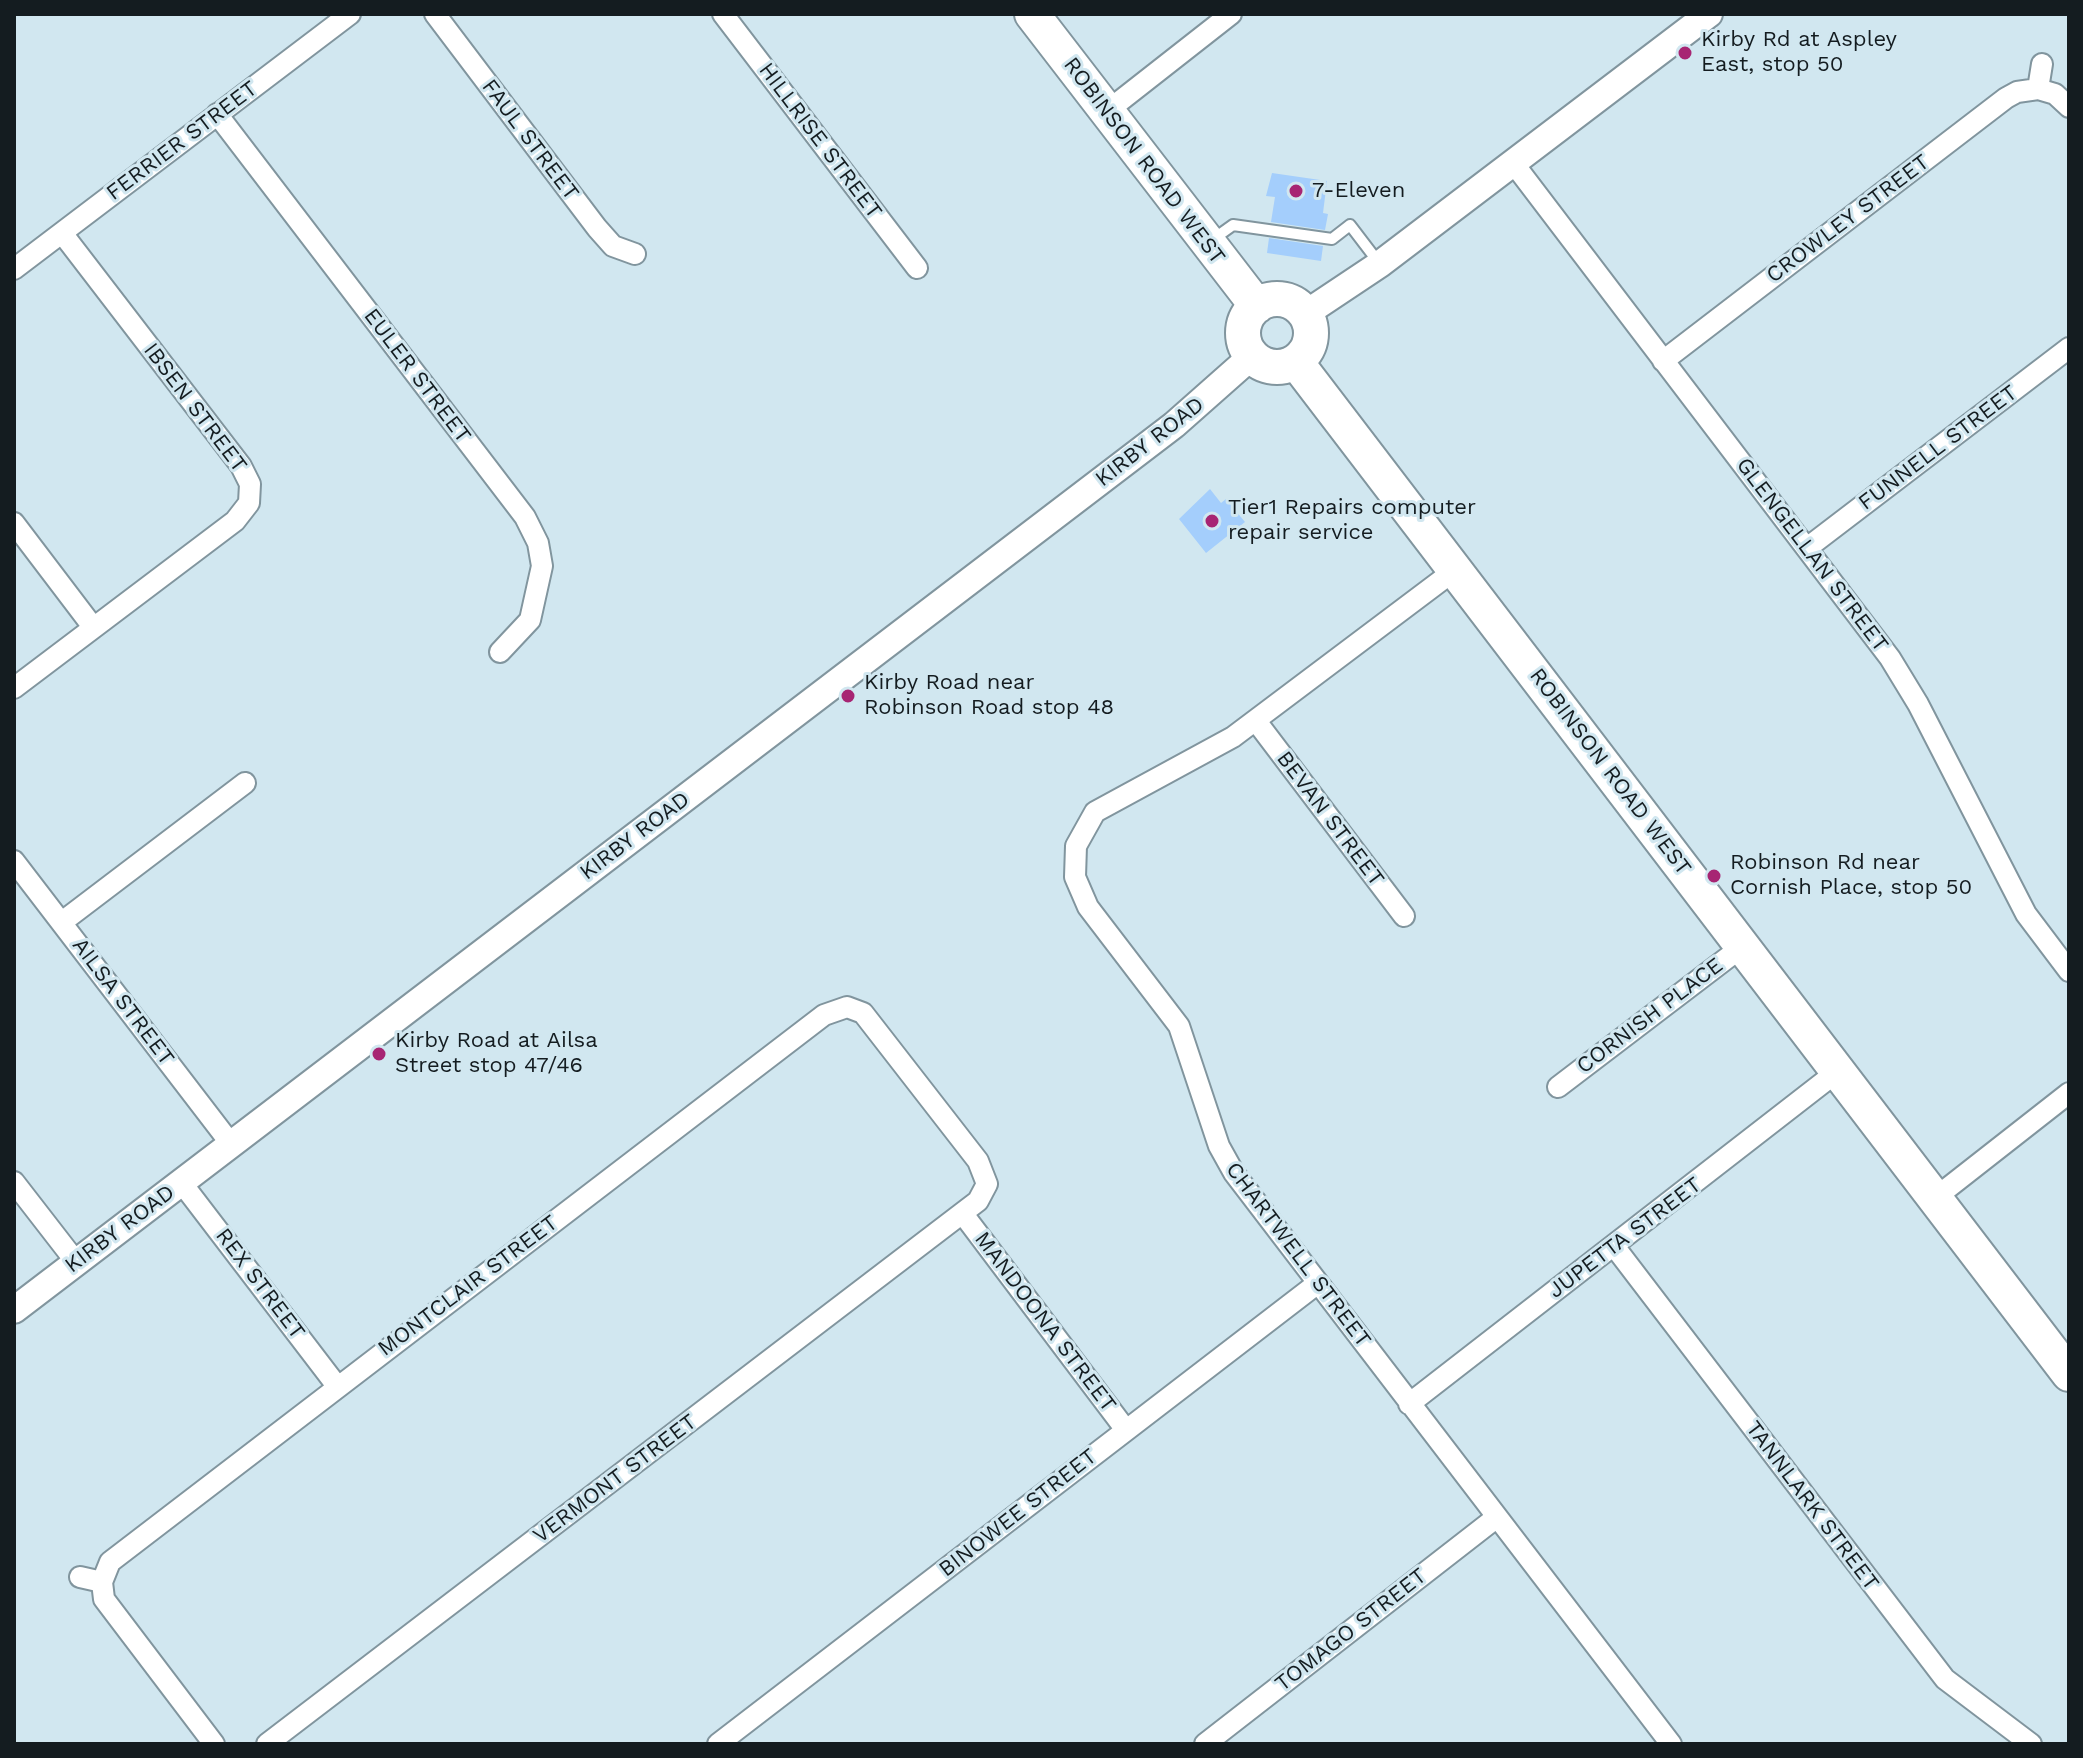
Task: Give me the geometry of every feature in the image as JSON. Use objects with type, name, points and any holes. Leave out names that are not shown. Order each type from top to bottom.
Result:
[{"type":"main road","name":"ROBINSON ROAD WEST","points":[[1032,14],[1257,306]]},
{"type":"main road","points":[[1269,300],[1283,300],[1305,314],[1311,337],[1308,348],[1296,362],[1276,368],[1263,365],[1252,356],[1243,336],[1244,324],[1257,306],[1269,300]]},
{"type":"main road","name":"ROBINSON ROAD WEST","points":[[1296,362],[2069,1374]]},
{"type":"street","name":"FERRIER STREET","points":[[14,269],[350,14]]},
{"type":"street","name":"FAUL STREET","points":[[435,14],[597,228],[613,246],[635,254]]},
{"type":"street","name":"HILLRISE STREET","points":[[723,14],[917,268]]},
{"type":"street","points":[[1106,112],[1231,14]]},
{"type":"street","points":[[1305,314],[1380,264],[1709,14]]},
{"type":"street","points":[[2042,64],[2038,89],[2055,94],[2069,107]]},
{"type":"street","name":"CROWLEY STREET","points":[[1663,361],[2006,98],[2027,89],[2038,89]]},
{"type":"street","name":"EULER STREET","points":[[217,114],[525,517],[538,543],[542,566],[530,620],[500,652]]},
{"type":"street","name":"GLENGELLAN STREET","points":[[1514,164],[1904,678],[2017,898],[2069,971]]},
{"type":"street","name":"IBSEN STREET","points":[[14,688],[235,521],[249,503],[250,484],[241,466],[62,233]]},
{"type":"street","name":"FUNNELL STREET","points":[[1807,548],[2069,348]]},
{"type":"street","name":"KIRBY ROAD","points":[[14,1310],[1174,425],[1252,356]]},
{"type":"street","points":[[14,523],[93,627]]},
{"type":"street","name":"CHARTWELL STREET","points":[[1455,570],[1233,737],[1101,807],[1081,833],[1073,866],[1077,887],[1088,907],[1179,1026],[1225,1160],[1671,1744]]},
{"type":"street","name":"BEVAN STREET","points":[[1256,721],[1404,916]]},
{"type":"street","points":[[62,922],[245,783]]},
{"type":"street","name":"AILSA STREET","points":[[14,861],[231,1144]]},
{"type":"street","name":"CORNISH PLACE","points":[[1558,1087],[1743,946]]},
{"type":"street","name":"VERMONT STREET","points":[[267,1744],[963,1214],[986,1190],[983,1170],[873,1024],[863,1013],[847,1007]]},
{"type":"street","name":"MONTCLAIR STREET","points":[[102,1582],[110,1562],[119,1552],[824,1015],[847,1007]]},
{"type":"street","name":"JUPETTA STREET","points":[[1409,1404],[1838,1071]]},
{"type":"street","points":[[1935,1198],[2069,1093]]},
{"type":"street","points":[[14,1182],[76,1262]]},
{"type":"street","name":"REX STREET","points":[[181,1182],[337,1386]]},
{"type":"street","name":"MANDOONA STREET","points":[[963,1214],[1126,1430]]},
{"type":"street","name":"TANNLARK STREET","points":[[1614,1246],[1945,1679],[2031,1744]]},
{"type":"street","name":"BINOWEE STREET","points":[[718,1744],[1318,1283]]},
{"type":"street","name":"TOMAGO STREET","points":[[1205,1744],[1497,1517]]},
{"type":"street","points":[[80,1577],[102,1582],[104,1599],[111,1610],[214,1744]]},
{"type":"lane","points":[[1208,244],[1233,225],[1332,239],[1350,225],[1380,264]]},
{"type":"building","points":[[1272,173],[1327,181],[1323,213],[1328,214],[1325,230],[1271,222],[1275,197],[1266,196]]},
{"type":"building","points":[[1269,238],[1323,246],[1321,261],[1267,253]]},
{"type":"building","name":"Tier1 Repairs computer repair service","points":[[1210,489],[1221,503],[1226,499],[1245,522],[1206,553],[1179,519]]},
{"type":"place","name":"Kirby Rd at Aspley East, stop 50","points":[[1685,53]]},
{"type":"place","name":"7-Eleven","points":[[1296,191]]},
{"type":"place","name":"Tier1 Repairs computer repair service","points":[[1212,521]]},
{"type":"place","name":"Kirby Road near Robinson Road stop 48","points":[[848,696]]},
{"type":"place","name":"Robinson Rd near Cornish Place, stop 50","points":[[1714,876]]},
{"type":"place","name":"Kirby Road at Ailsa Street stop 47/46","points":[[379,1054]]}]
